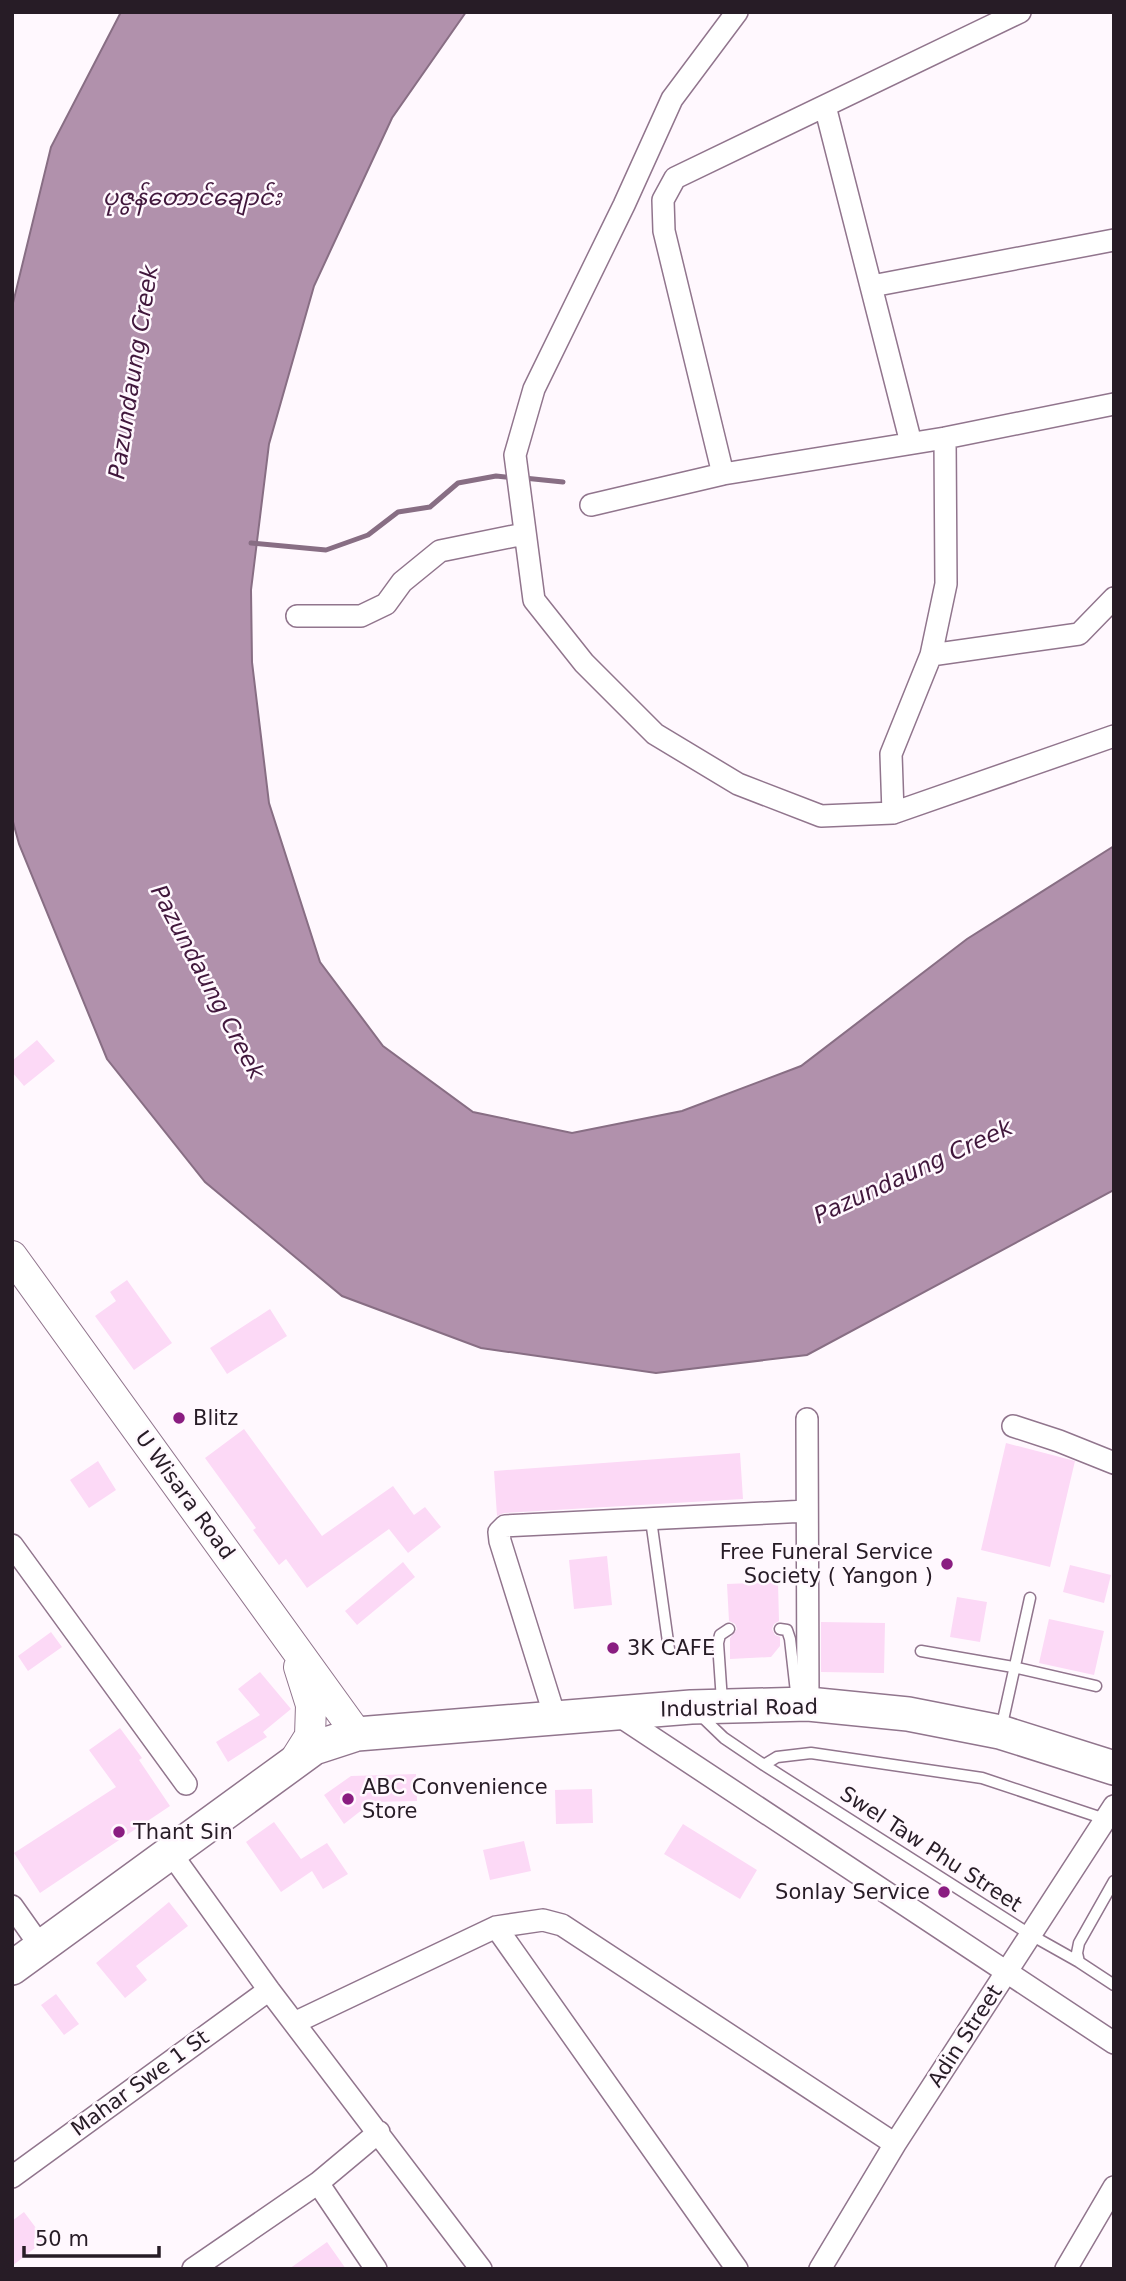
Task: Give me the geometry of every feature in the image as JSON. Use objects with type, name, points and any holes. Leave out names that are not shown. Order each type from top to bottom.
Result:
[{"type":"main road","name":"U Wisara Road","points":[[12,1256],[357,1734]]},
{"type":"main road","points":[[288,1638],[304,1678],[311,1705],[310,1735],[293,1763]]},
{"type":"main road","name":"Industrial Road","points":[[12,1968],[314,1748],[357,1734],[706,1706],[803,1704],[908,1714],[1000,1732],[1114,1768]]},
{"type":"street","points":[[737,12],[672,99],[624,205],[534,389],[515,455],[534,600],[584,663],[655,734],[738,785],[821,816],[892,813],[1114,736]]},
{"type":"street","points":[[723,474],[664,232],[663,200],[675,178],[1020,12]]},
{"type":"street","points":[[825,106],[911,443]]},
{"type":"street","points":[[872,286],[1114,240]]},
{"type":"street","points":[[591,505],[723,474],[945,438],[1114,404]]},
{"type":"street","points":[[892,813],[891,754],[931,655],[946,584],[945,438]]},
{"type":"street","points":[[297,616],[361,616],[386,604],[402,582],[440,551],[524,534]]},
{"type":"street","points":[[931,655],[1079,634],[1114,598]]},
{"type":"street","points":[[803,1704],[807,1419]]},
{"type":"street","points":[[1013,1426],[1114,1463]]},
{"type":"street","points":[[555,1717],[499,1532],[505,1526],[807,1511]]},
{"type":"street","points":[[12,1545],[186,1784]]},
{"type":"street","points":[[615,1713],[1114,2043]]},
{"type":"street","name":"Adin Street","points":[[820,2269],[895,2144],[1110,1813]]},
{"type":"street","points":[[170,1852],[268,1990],[481,2269]]},
{"type":"street","points":[[12,1906],[41,1947]]},
{"type":"street","points":[[294,2023],[496,1927],[543,1920],[562,1925],[895,2144]]},
{"type":"street","points":[[496,1927],[737,2269]]},
{"type":"street","name":"Mahar Swe 1 St","points":[[12,2176],[268,1990]]},
{"type":"street","points":[[193,2269],[318,2183],[379,2132]]},
{"type":"street","points":[[318,2183],[376,2269]]},
{"type":"street","points":[[1066,2269],[1114,2187]]},
{"type":"lane","points":[[651,1520],[669,1649]]},
{"type":"lane","points":[[1000,1732],[1030,1598]]},
{"type":"lane","points":[[706,1706],[720,1635],[729,1629]]},
{"type":"lane","points":[[780,1629],[787,1630],[790,1639],[803,1704]]},
{"type":"lane","points":[[921,1651],[1013,1667],[1096,1686]]},
{"type":"lane","name":"Swel Taw Phu Street","points":[[706,1706],[724,1738],[1031,1935],[1114,1985]]},
{"type":"lane","points":[[764,1765],[777,1757],[811,1753],[982,1778],[1110,1813]]},
{"type":"lane","points":[[1079,1962],[1079,1943],[1114,1881]]},
{"type":"water","name":"ပုဇွန်တောင်ချောင်း","points":[[121,12],[466,12],[392,118],[314,286],[269,444],[251,590],[252,662],[269,803],[320,962],[383,1046],[473,1112],[572,1133],[682,1111],[801,1066],[967,939],[1114,846],[1114,1190],[807,1355],[656,1373],[481,1348],[342,1296],[205,1182],[107,1059],[19,844],[12,818],[12,307],[51,147]]},
{"type":"building","points":[[37,1040],[55,1061],[24,1086],[12,1072],[12,1061]]},
{"type":"building","points":[[127,1280],[172,1343],[134,1370],[95,1316],[116,1301],[110,1292]]},
{"type":"building","points":[[270,1309],[287,1336],[227,1374],[210,1348]]},
{"type":"building","points":[[244,1429],[322,1536],[393,1486],[414,1515],[425,1507],[441,1527],[408,1553],[389,1529],[307,1588],[286,1559],[279,1565],[253,1530],[256,1528],[205,1458]]},
{"type":"building","points":[[1006,1443],[1075,1461],[1050,1567],[981,1550]]},
{"type":"building","points":[[740,1453],[743,1499],[504,1513],[497,1516],[494,1471]]},
{"type":"building","points":[[98,1461],[116,1490],[89,1508],[70,1480]]},
{"type":"building","points":[[607,1556],[612,1605],[574,1609],[569,1560]]},
{"type":"building","points":[[403,1562],[415,1577],[357,1625],[345,1611]]},
{"type":"building","points":[[1070,1565],[1111,1575],[1104,1603],[1063,1592]]},
{"type":"building","points":[[778,1582],[779,1621],[772,1629],[775,1635],[780,1637],[780,1646],[771,1657],[730,1659],[730,1638],[737,1629],[735,1624],[729,1621],[727,1584]]},
{"type":"building","points":[[957,1597],[987,1602],[980,1642],[950,1637]]},
{"type":"building","points":[[1049,1619],[1104,1631],[1094,1675],[1039,1663]]},
{"type":"building","points":[[821,1622],[885,1623],[884,1673],[821,1672]]},
{"type":"building","points":[[51,1632],[62,1647],[28,1671],[18,1656]]},
{"type":"building","points":[[260,1672],[291,1709],[263,1732],[267,1737],[228,1762],[216,1742],[260,1715],[238,1689]]},
{"type":"building","points":[[120,1728],[142,1758],[139,1760],[170,1806],[40,1893],[14,1853],[116,1787],[89,1750]]},
{"type":"building","points":[[416,1774],[417,1801],[372,1802],[344,1824],[324,1795],[351,1776]]},
{"type":"building","points":[[592,1789],[593,1823],[556,1824],[555,1790]]},
{"type":"building","points":[[274,1822],[301,1859],[327,1843],[348,1874],[323,1889],[312,1871],[281,1892],[246,1842]]},
{"type":"building","points":[[683,1824],[757,1870],[740,1899],[664,1854]]},
{"type":"building","points":[[524,1841],[531,1871],[490,1880],[483,1850]]},
{"type":"building","points":[[169,1902],[188,1926],[136,1966],[147,1980],[125,1998],[96,1963]]},
{"type":"building","points":[[56,1994],[79,2024],[64,2035],[41,2005]]},
{"type":"building","points":[[24,2212],[45,2240],[12,2266],[12,2221]]},
{"type":"building","points":[[327,2242],[346,2269],[289,2269]]},
{"type":"waterway","points":[[251,543],[326,550],[368,535],[398,512],[430,507],[458,483],[496,476],[514,478]]},
{"type":"waterway","points":[[524,478],[563,482]]},
{"type":"place","name":"Blitz","points":[[179,1418]]},
{"type":"place","name":"Free Funeral Service Society ( Yangon )","points":[[947,1564]]},
{"type":"place","name":"3K CAFE","points":[[613,1648]]},
{"type":"place","name":"ABC Convenience Store","points":[[348,1799]]},
{"type":"place","name":"Thant Sin","points":[[119,1832]]},
{"type":"place","name":"Sonlay Service","points":[[944,1892]]},
{"type":"water label","name":"Pazundaung Creek","points":[[133,372]]},
{"type":"water label","name":"Pazundaung Creek","points":[[208,982]]},
{"type":"water label","name":"Pazundaung Creek","points":[[913,1171]]}]
